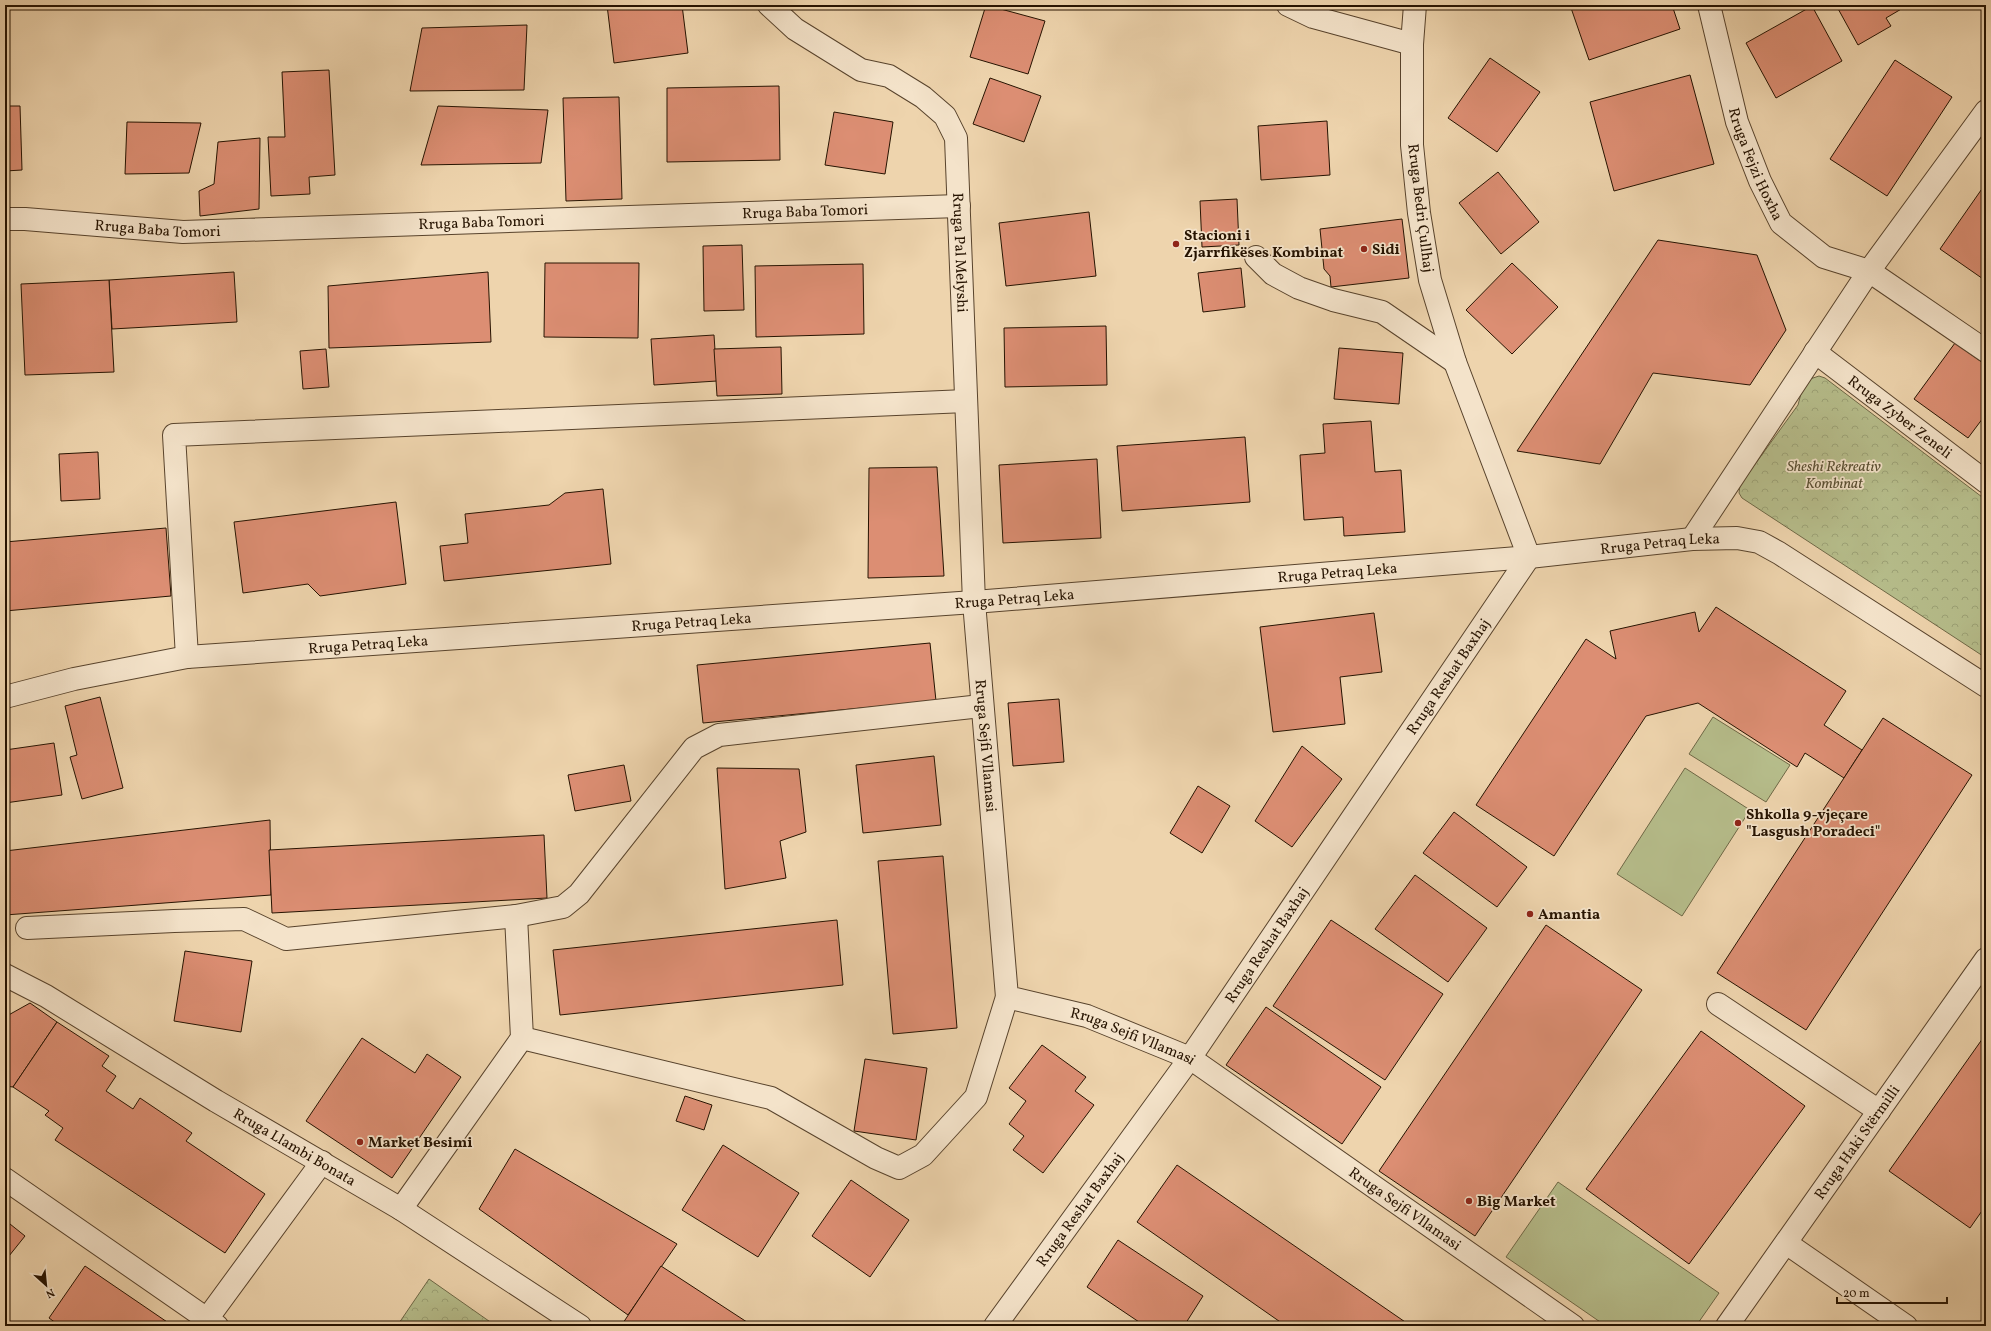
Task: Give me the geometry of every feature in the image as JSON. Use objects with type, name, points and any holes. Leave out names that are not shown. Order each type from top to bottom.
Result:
[{"type":"street","name":"Rruga Pal Melyshi","points":[[769,5],[795,29],[861,70],[889,76],[923,97],[945,116],[956,138],[974,602]]},
{"type":"street","points":[[1288,5],[1313,17],[1412,44]]},
{"type":"street","name":"Rruga Bedri Çullhaj","points":[[1415,5],[1412,44],[1412,145],[1419,212],[1430,280],[1455,362],[1529,557]]},
{"type":"street","name":"Rruga Fejzi Hoxha","points":[[1710,5],[1737,122],[1760,181],[1781,223],[1824,257],[1869,271]]},
{"type":"street","points":[[1692,539],[1869,271],[1980,118]]},
{"type":"street","name":"Rruga Baba Tomori","points":[[5,219],[25,219],[183,232],[959,206]]},
{"type":"street","points":[[1256,258],[1273,274],[1299,288],[1333,300],[1382,312],[1455,362]]},
{"type":"street","points":[[1869,271],[1986,351]]},
{"type":"street","name":"Rruga Zyber Zeneli","points":[[1815,352],[1986,482]]},
{"type":"street","points":[[187,657],[174,435],[966,401]]},
{"type":"street","name":"Rruga Petraq Leka","points":[[5,697],[74,679],[187,657],[974,602],[1529,557],[1692,539],[1736,538],[1759,542],[1780,553],[1986,686]]},
{"type":"street","name":"Rruga Reshat Baxhaj","points":[[995,1326],[1190,1058],[1529,557]]},
{"type":"street","name":"Rruga Sejfi Vllamasi","points":[[974,602],[981,706],[1007,997],[1088,1016],[1190,1058],[1573,1326]]},
{"type":"street","points":[[27,928],[174,920],[244,919],[286,939],[516,916],[563,907],[579,894],[694,748],[719,735],[981,706]]},
{"type":"street","points":[[401,1209],[522,1038],[516,916]]},
{"type":"street","name":"Rruga Haki Stërmilli","points":[[1727,1326],[1986,958]]},
{"type":"street","name":"Rruga Llambi Bonata","points":[[5,975],[46,996],[216,1101],[401,1209],[580,1326]]},
{"type":"street","points":[[522,1038],[770,1098],[876,1158],[900,1168],[923,1155],[976,1097],[1007,997]]},
{"type":"street","points":[[1718,1004],[1879,1111]]},
{"type":"street","points":[[5,1179],[212,1323],[322,1162]]},
{"type":"street","points":[[1786,1242],[1906,1326]]},
{"type":"green space","name":"Sheshi Rekreativ Kombinat","points":[[1819,376],[1825,378],[1986,500],[1986,658],[1742,498],[1739,493],[1740,485],[1798,405],[1803,386],[1807,380]]},
{"type":"green space","points":[[1713,717],[1790,765],[1766,802],[1689,754]]},
{"type":"green space","points":[[1685,768],[1750,810],[1682,916],[1617,874]]},
{"type":"green space","points":[[1558,1182],[1719,1293],[1696,1326],[1606,1326],[1506,1257]]},
{"type":"green space","points":[[429,1279],[496,1326],[397,1326]]},
{"type":"building","points":[[607,5],[682,5],[688,53],[614,63]]},
{"type":"building","points":[[986,5],[1045,21],[1028,74],[970,57]]},
{"type":"building","points":[[1570,5],[1672,5],[1680,29],[1589,60]]},
{"type":"building","points":[[1836,5],[1901,5],[1903,8],[1886,18],[1891,26],[1858,45]]},
{"type":"building","points":[[1812,6],[1842,61],[1776,98],[1746,43]]},
{"type":"building","points":[[527,25],[524,90],[410,91],[422,28]]},
{"type":"building","points":[[1490,58],[1540,92],[1497,152],[1448,118]]},
{"type":"building","points":[[1895,60],[1952,97],[1887,196],[1830,159]]},
{"type":"building","points":[[329,70],[335,175],[309,177],[310,194],[271,196],[268,137],[285,137],[282,72]]},
{"type":"building","points":[[1690,75],[1714,164],[1614,191],[1590,102]]},
{"type":"building","points":[[990,78],[1041,96],[1024,142],[973,124]]},
{"type":"building","points":[[779,86],[780,160],[667,162],[667,88]]},
{"type":"building","points":[[619,97],[622,199],[566,201],[563,98]]},
{"type":"building","points":[[5,106],[20,106],[22,170],[5,171]]},
{"type":"building","points":[[438,106],[548,110],[541,163],[421,165]]},
{"type":"building","points":[[834,112],[893,122],[885,174],[825,165]]},
{"type":"building","points":[[1327,121],[1330,175],[1261,180],[1258,126]]},
{"type":"building","points":[[127,122],[201,123],[189,173],[125,174]]},
{"type":"building","points":[[260,138],[259,209],[200,216],[199,191],[214,184],[218,142]]},
{"type":"building","points":[[1498,172],[1539,222],[1501,254],[1459,203]]},
{"type":"building","points":[[1986,183],[1986,281],[1940,249]]},
{"type":"building","points":[[1237,199],[1239,245],[1202,247],[1200,201]]},
{"type":"building","points":[[1089,212],[1096,276],[1006,286],[999,223]]},
{"type":"building","name":"Sidi","points":[[1402,219],[1409,278],[1331,287],[1330,276],[1324,269],[1320,229]]},
{"type":"building","points":[[1658,240],[1757,255],[1786,330],[1750,385],[1653,373],[1600,464],[1517,451]]},
{"type":"building","points":[[742,245],[744,310],[704,311],[703,246]]},
{"type":"building","points":[[545,263],[639,263],[638,338],[544,337]]},
{"type":"building","points":[[1512,263],[1558,307],[1512,354],[1466,310]]},
{"type":"building","points":[[863,264],[864,334],[756,337],[755,266]]},
{"type":"building","points":[[1241,268],[1245,307],[1203,312],[1198,273]]},
{"type":"building","points":[[234,272],[237,322],[112,329],[109,280]]},
{"type":"building","points":[[488,272],[491,342],[329,348],[328,286]]},
{"type":"building","points":[[109,280],[114,372],[25,375],[21,284]]},
{"type":"building","points":[[1106,326],[1107,385],[1005,387],[1004,328]]},
{"type":"building","points":[[714,335],[717,381],[654,385],[651,339]]},
{"type":"building","points":[[1955,343],[1986,365],[1986,414],[1968,438],[1914,399]]},
{"type":"building","points":[[781,347],[782,394],[717,396],[714,349]]},
{"type":"building","points":[[1339,348],[1403,353],[1399,404],[1334,399]]},
{"type":"building","points":[[326,349],[329,387],[303,389],[300,351]]},
{"type":"building","points":[[1371,421],[1375,472],[1401,470],[1405,532],[1344,536],[1343,517],[1304,520],[1300,455],[1325,453],[1323,424]]},
{"type":"building","points":[[1245,437],[1250,502],[1122,511],[1117,446]]},
{"type":"building","points":[[98,452],[100,499],[61,501],[59,454]]},
{"type":"building","points":[[1097,459],[1101,538],[1003,543],[999,465]]},
{"type":"building","points":[[937,467],[944,576],[868,578],[869,468]]},
{"type":"building","points":[[603,489],[611,564],[444,581],[440,546],[468,543],[465,514],[549,505],[565,493]]},
{"type":"building","points":[[396,502],[406,584],[320,596],[308,584],[243,593],[234,522]]},
{"type":"building","points":[[166,528],[171,596],[5,611],[5,542]]},
{"type":"building","points":[[1716,607],[1846,691],[1824,725],[1862,750],[1844,778],[1805,753],[1797,767],[1698,703],[1646,716],[1554,856],[1476,805],[1586,639],[1616,659],[1610,631],[1695,612],[1699,632]]},
{"type":"building","points":[[1374,613],[1382,672],[1340,677],[1345,724],[1273,732],[1260,627]]},
{"type":"building","points":[[930,643],[936,701],[703,723],[697,665]]},
{"type":"building","points":[[100,697],[123,788],[82,799],[70,757],[77,755],[65,706]]},
{"type":"building","points":[[1059,699],[1064,762],[1013,766],[1008,703]]},
{"type":"building","points":[[1883,718],[1972,775],[1806,1030],[1717,973]]},
{"type":"building","points":[[54,743],[62,795],[5,803],[5,750]]},
{"type":"building","points":[[1302,746],[1342,779],[1292,847],[1255,821]]},
{"type":"building","points":[[934,756],[941,825],[863,833],[856,765]]},
{"type":"building","points":[[624,765],[631,801],[575,811],[568,775]]},
{"type":"building","points":[[717,768],[799,769],[806,832],[780,841],[786,878],[725,889]]},
{"type":"building","points":[[1198,786],[1230,806],[1202,853],[1170,833]]},
{"type":"building","points":[[1454,812],[1527,867],[1497,907],[1423,853]]},
{"type":"building","points":[[270,820],[271,895],[5,915],[5,851]]},
{"type":"building","points":[[544,835],[547,898],[272,913],[269,850]]},
{"type":"building","points":[[943,856],[957,1028],[893,1034],[878,861]]},
{"type":"building","points":[[1415,875],[1487,928],[1448,982],[1375,929]]},
{"type":"building","points":[[837,920],[843,985],[560,1015],[553,950]]},
{"type":"building","points":[[1331,920],[1443,994],[1385,1080],[1273,1006]]},
{"type":"building","points":[[1546,925],[1642,990],[1475,1236],[1379,1171]]},
{"type":"building","points":[[185,951],[252,961],[241,1032],[174,1021]]},
{"type":"building","points":[[30,1003],[57,1022],[13,1087],[5,1086],[5,1017]]},
{"type":"building","points":[[1266,1007],[1381,1087],[1342,1144],[1226,1065]]},
{"type":"building","points":[[57,1022],[109,1056],[102,1066],[116,1076],[106,1091],[133,1109],[140,1098],[192,1133],[186,1141],[265,1194],[225,1253],[55,1140],[63,1128],[45,1115],[49,1111],[13,1087]]},
{"type":"building","points":[[1701,1031],[1805,1106],[1689,1264],[1586,1189]]},
{"type":"building","points":[[362,1038],[415,1073],[427,1054],[461,1077],[392,1178],[306,1121]]},
{"type":"building","points":[[1983,1038],[1986,1040],[1986,1210],[1984,1208],[1970,1228],[1889,1171]]},
{"type":"building","points":[[1042,1045],[1086,1077],[1075,1091],[1094,1105],[1043,1173],[1013,1150],[1024,1136],[1009,1124],[1026,1101],[1009,1088]]},
{"type":"building","points":[[865,1059],[927,1068],[916,1140],[854,1131]]},
{"type":"building","points":[[685,1096],[712,1105],[704,1130],[676,1121]]},
{"type":"building","points":[[723,1145],[799,1193],[758,1257],[682,1210]]},
{"type":"building","points":[[515,1149],[677,1244],[628,1315],[479,1209]]},
{"type":"building","points":[[1177,1165],[1411,1326],[1286,1326],[1137,1222]]},
{"type":"building","points":[[851,1180],[909,1220],[870,1277],[812,1236]]},
{"type":"building","points":[[5,1220],[25,1236],[5,1261]]},
{"type":"building","points":[[1118,1240],[1203,1296],[1184,1326],[1145,1326],[1087,1287]]},
{"type":"building","points":[[85,1266],[173,1326],[60,1326],[49,1318]]},
{"type":"building","points":[[661,1266],[753,1326],[621,1326]]},
{"type":"place","name":"Stacioni i Zjarrfikëses Kombinat","points":[[1176,244]]},
{"type":"place","name":"Sidi","points":[[1364,249]]},
{"type":"place","name":"Shkolla 9-vjeçare \"Lasgush Poradeci\"","points":[[1738,823]]},
{"type":"place","name":"Amantia","points":[[1530,914]]},
{"type":"place","name":"Market Besimi","points":[[360,1142]]},
{"type":"place","name":"Big Market","points":[[1469,1201]]}]
